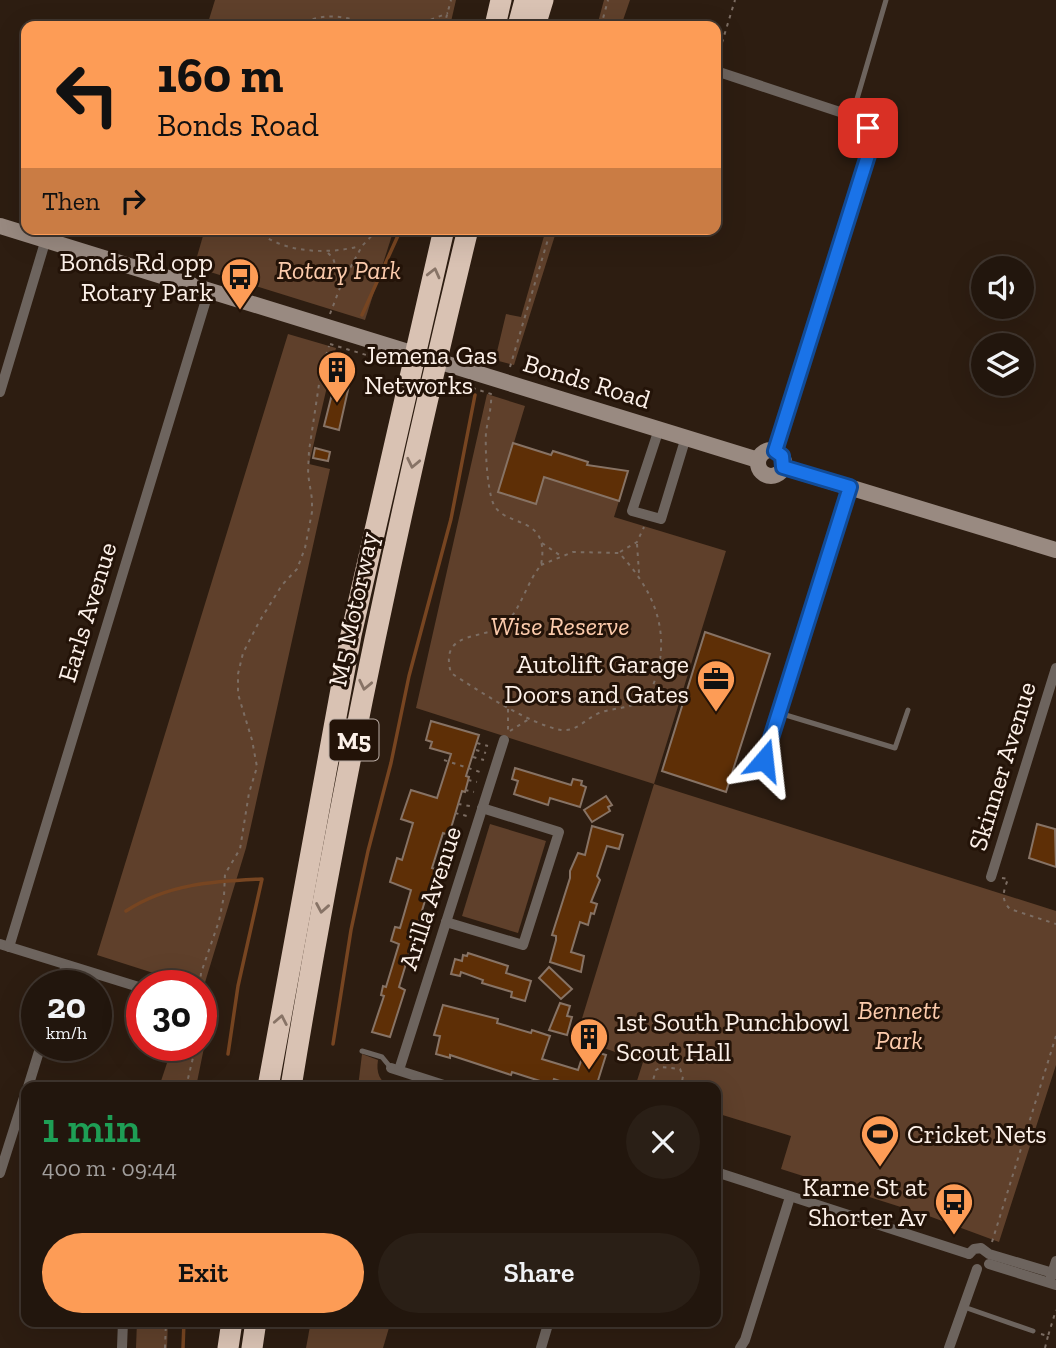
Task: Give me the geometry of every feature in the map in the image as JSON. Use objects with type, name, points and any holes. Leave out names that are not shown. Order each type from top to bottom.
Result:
[{"type":"highway","points":[[519,21],[525,0]]},
{"type":"highway","points":[[537,21],[543,0]]},
{"type":"highway","name":"M5 Motorway","points":[[269,1082],[351,635],[443,235]]},
{"type":"highway","name":"M5 Motorway","points":[[292,1082],[361,704],[428,396],[467,235]]},
{"type":"highway","name":"M5","points":[[445,323],[471,235]]},
{"type":"highway","points":[[228,1348],[231,1327]]},
{"type":"highway","points":[[252,1348],[255,1327]]},
{"type":"main road","name":"Bonds Road","points":[[0,226],[21,230]]},
{"type":"main road","name":"Bonds Road","points":[[48,235],[209,290],[758,460]]},
{"type":"main road","points":[[775,451],[782,456],[783,467],[778,474],[769,476],[762,472],[758,460],[763,453],[775,451]]},
{"type":"main road","points":[[783,467],[1056,550]]},
{"type":"street","points":[[721,73],[852,116],[868,128],[870,149],[775,451]]},
{"type":"street","points":[[0,392],[48,235]]},
{"type":"street","name":"Earls Avenue","points":[[4,945],[209,290]]},
{"type":"street","points":[[659,429],[632,511],[648,516],[661,519],[686,437]]},
{"type":"street","points":[[764,760],[850,487]]},
{"type":"street","name":"Skinner Avenue","points":[[991,877],[1056,668]]},
{"type":"street","name":"Arilla Avenue","points":[[395,1069],[506,736]]},
{"type":"street","points":[[446,922],[523,945],[559,831],[482,808]]},
{"type":"street","points":[[4,945],[126,983]]},
{"type":"street","points":[[64,970],[66,965]]},
{"type":"street","points":[[29,1082],[36,1061]]},
{"type":"street","points":[[395,1069],[435,1082]]},
{"type":"street","points":[[0,1173],[21,1108]]},
{"type":"street","points":[[721,1174],[970,1254]]},
{"type":"street","points":[[740,1348],[745,1340],[790,1196]]},
{"type":"street","points":[[989,1259],[984,1269],[977,1269],[969,1263],[970,1254],[978,1248],[984,1249],[989,1259],[1053,1279],[1056,1261]]},
{"type":"street","points":[[949,1348],[977,1269]]},
{"type":"street","points":[[122,1327],[122,1348]]},
{"type":"street","points":[[541,1348],[547,1327]]},
{"type":"lane","points":[[852,116],[886,0]]},
{"type":"lane","points":[[779,713],[895,748],[908,710]]},
{"type":"lane","points":[[362,1051],[382,1057],[395,1069]]},
{"type":"lane","points":[[964,1307],[1033,1331]]},
{"type":"path","points":[[446,21],[452,0]]},
{"type":"path","points":[[602,21],[608,0]]},
{"type":"path","points":[[721,46],[735,0]]},
{"type":"path","points":[[428,21],[448,13]]},
{"type":"path","points":[[310,21],[325,15],[358,21]]},
{"type":"path","points":[[265,235],[279,243],[327,252],[362,246]]},
{"type":"path","points":[[331,312],[341,285],[362,246],[372,235]]},
{"type":"path","points":[[510,367],[549,235]]},
{"type":"path","points":[[327,252],[333,258],[341,285]]},
{"type":"path","points":[[202,970],[219,921],[225,874],[240,849],[249,793],[257,767],[253,740],[238,694],[238,674],[243,653],[259,622],[282,585],[298,569],[305,548],[312,499],[308,474],[309,451],[321,371],[330,344]]},
{"type":"path","points":[[491,394],[486,435],[490,490],[494,506],[509,517],[530,525],[542,543],[562,557]]},
{"type":"path","points":[[639,574],[637,542],[648,516]]},
{"type":"path","points":[[541,565],[573,552],[619,553],[637,542]]},
{"type":"path","points":[[542,543],[541,565],[506,624],[464,636],[452,648],[448,661],[451,673],[508,708],[562,730],[574,729],[601,712],[633,705],[646,697],[655,682],[660,660],[657,612],[639,574],[619,553]]},
{"type":"path","points":[[506,736],[508,708]]},
{"type":"path","points":[[506,736],[530,718]]},
{"type":"path","points":[[477,743],[488,746]]},
{"type":"path","points":[[476,750],[486,753]]},
{"type":"path","points":[[473,757],[484,760]]},
{"type":"path","points":[[444,760],[480,772]]},
{"type":"path","points":[[468,780],[477,782]]},
{"type":"path","points":[[466,790],[474,792]]},
{"type":"path","points":[[458,804],[470,806]]},
{"type":"path","points":[[455,813],[467,816]]},
{"type":"path","points":[[991,877],[1008,879],[1003,894],[1005,904],[1010,909],[1056,924]]},
{"type":"path","points":[[992,1242],[1056,1036]]},
{"type":"path","points":[[187,1082],[192,1061]]},
{"type":"path","points":[[652,1082],[656,1070],[661,1067],[680,1069],[682,1082]]},
{"type":"path","points":[[1045,1348],[1056,1310]]},
{"type":"path","points":[[165,1348],[166,1327]]},
{"type":"path","points":[[1033,1331],[1048,1336]]},
{"type":"green space","points":[[215,0],[456,0],[451,21],[209,21]]},
{"type":"green space","points":[[604,0],[630,0],[623,21],[598,21]]},
{"type":"green space","name":"Rotary Park","points":[[203,235],[392,235],[365,320],[194,267]]},
{"type":"green space","points":[[544,235],[555,235],[514,365],[495,360],[506,314],[521,317]]},
{"type":"green space","points":[[288,334],[336,348],[309,464],[330,469],[246,848],[209,970],[144,970],[97,955]]},
{"type":"green space","name":"Wise Reserve","points":[[487,394],[525,406],[499,492],[536,504],[544,477],[619,501],[614,517],[726,551],[654,784],[416,708]]},
{"type":"green space","name":"Bennett Park","points":[[654,784],[1056,911],[1056,1065],[999,1242],[926,1215],[781,1169],[791,1136],[721,1115],[721,1082],[637,1082],[643,1062],[576,1038]]},
{"type":"green space","points":[[490,824],[546,841],[518,933],[462,916]]},
{"type":"green space","points":[[362,1054],[378,1060],[379,1076],[384,1082],[359,1082]]},
{"type":"green space","points":[[168,1061],[201,1061],[197,1082],[161,1082]]},
{"type":"green space","points":[[137,1327],[168,1327],[167,1348],[136,1348]]},
{"type":"green space","points":[[310,1327],[389,1327],[383,1348],[306,1348]]},
{"type":"building","name":"Jemena Gas Networks","points":[[336,378],[350,381],[339,430],[324,426]]},
{"type":"building","points":[[513,443],[551,455],[553,451],[588,462],[587,465],[628,471],[619,501],[544,477],[536,504],[498,492]]},
{"type":"building","points":[[315,448],[330,452],[328,461],[313,458]]},
{"type":"building","name":"Autolift Garage Doors and Gates","points":[[705,632],[770,654],[726,792],[662,771]]},
{"type":"building","points":[[431,721],[479,735],[466,776],[469,777],[465,792],[462,791],[449,835],[443,833],[432,868],[438,870],[430,895],[427,894],[399,987],[405,990],[390,1037],[372,1032],[384,996],[381,995],[383,986],[386,987],[399,944],[391,941],[395,927],[400,928],[411,890],[390,882],[397,858],[402,860],[413,823],[401,819],[411,790],[437,798],[451,754],[430,748],[432,742],[426,740]]},
{"type":"building","points":[[515,768],[571,785],[573,779],[582,781],[581,785],[586,787],[580,807],[550,798],[548,805],[514,794],[518,781],[512,779]]},
{"type":"building","points":[[606,796],[612,805],[608,807],[610,811],[592,822],[584,810]]},
{"type":"building","points":[[1037,824],[1055,829],[1056,867],[1029,858]]},
{"type":"building","points":[[592,826],[623,835],[619,849],[607,846],[597,876],[600,880],[591,902],[597,904],[594,914],[591,913],[588,925],[580,922],[571,952],[584,956],[581,972],[550,962],[556,940],[556,936],[552,935],[570,871],[578,853],[585,855]]},
{"type":"building","points":[[468,953],[508,966],[506,973],[531,981],[525,1001],[511,997],[512,992],[482,983],[483,980],[461,972],[460,976],[451,974],[455,959],[462,961],[463,955],[467,956]]},
{"type":"building","points":[[549,967],[572,989],[561,999],[539,978]]},
{"type":"building","points":[[560,1003],[570,1006],[567,1016],[572,1017],[567,1035],[549,1030]]},
{"type":"building","points":[[443,1005],[498,1019],[497,1023],[531,1033],[532,1030],[550,1036],[542,1059],[578,1070],[585,1049],[606,1055],[598,1082],[563,1082],[554,1079],[553,1082],[540,1082],[450,1055],[450,1058],[436,1054],[440,1036],[434,1035]]},
{"type":"waterway","points":[[362,315],[398,235]]},
{"type":"waterway","points":[[333,1044],[351,930],[368,851],[391,763],[409,676],[451,519],[475,395]]},
{"type":"waterway","points":[[126,911],[174,890],[209,883],[262,879],[238,986],[228,1054]]},
{"type":"waterway","points":[[183,1348],[184,1327]]},
{"type":"place","name":"Bonds Rd opp Rotary Park","points":[[240,311]]},
{"type":"place","name":"Jemena Gas Networks","points":[[337,404]]},
{"type":"place","name":"Autolift Garage Doors and Gates","points":[[716,713]]},
{"type":"place","name":"1st South Punchbowl Scout Hall","points":[[589,1071]]},
{"type":"place","name":"Cricket Nets","points":[[880,1168]]},
{"type":"place","name":"Karne St at Shorter Av","points":[[954,1236]]},
{"type":"route","points":[[764,760],[850,487],[783,467],[784,459],[775,451],[870,149],[868,128]]}]
